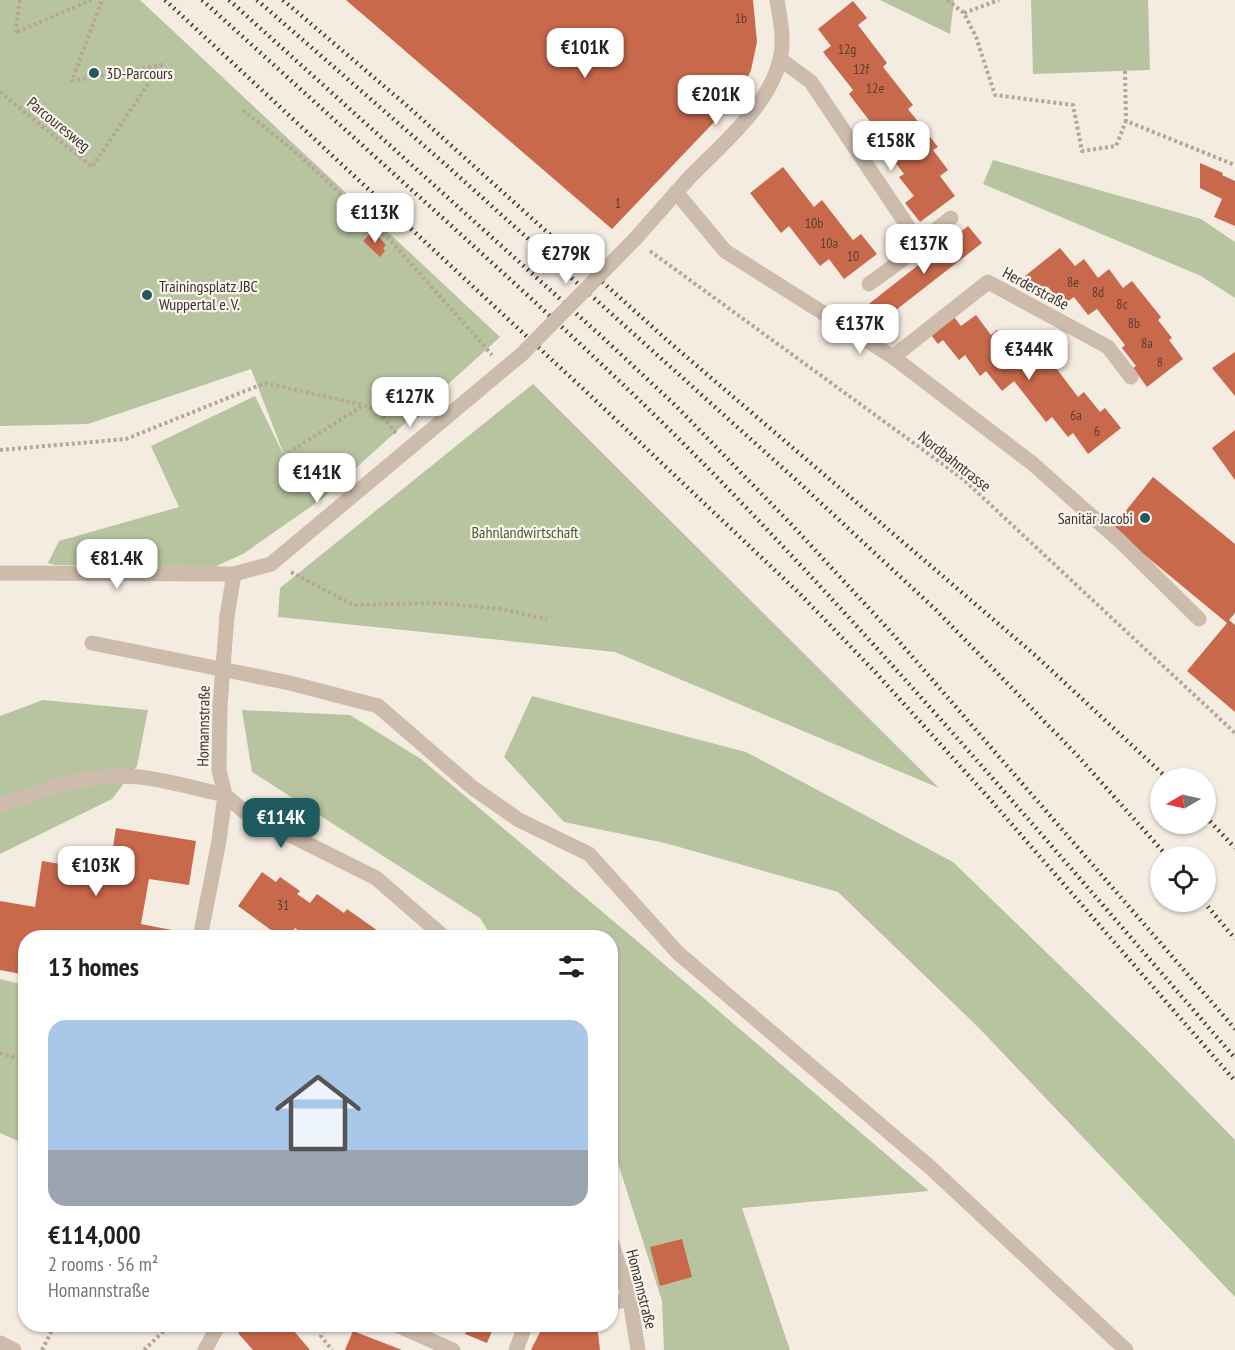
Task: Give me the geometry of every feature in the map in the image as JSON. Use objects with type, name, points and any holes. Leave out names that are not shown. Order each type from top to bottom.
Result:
[{"type":"street","points":[[0,573],[234,574],[271,564],[522,354],[635,239],[676,192],[751,114],[770,86],[780,59],[782,31],[777,0]]},
{"type":"street","points":[[780,59],[811,82],[919,243]]},
{"type":"street","points":[[676,192],[725,251],[893,357],[1033,464],[1120,541],[1199,619]]},
{"type":"street","points":[[869,284],[913,252],[919,243],[951,218]]},
{"type":"street","name":"Herderstraße","points":[[893,357],[988,282],[1108,347],[1131,377]]},
{"type":"street","name":"Homannstraße","points":[[202,930],[219,841],[225,795],[219,770],[220,705],[227,616],[234,574]]},
{"type":"street","points":[[92,643],[290,683],[378,706],[473,788],[519,820],[589,854],[678,953],[931,1168],[1126,1350]]},
{"type":"street","points":[[0,806],[29,794],[83,778],[139,777],[225,795],[246,813],[376,878],[436,930]]},
{"type":"street","name":"Homannstraße","points":[[618,1263],[630,1300],[638,1350]]},
{"type":"street","points":[[618,1301],[630,1300]]},
{"type":"street","points":[[205,1350],[215,1332]]},
{"type":"street","points":[[412,1332],[453,1350]]},
{"type":"street","points":[[516,1350],[523,1332]]},
{"type":"street","points":[[0,1343],[14,1350]]},
{"type":"path","points":[[20,0],[15,33],[91,0]]},
{"type":"path","name":"Parcouresweg","points":[[0,92],[92,167],[161,65],[72,81],[102,0]]},
{"type":"path","points":[[947,0],[964,13],[976,37],[994,95],[1073,105],[1082,151],[1116,146],[1126,121],[1125,71]]},
{"type":"path","points":[[964,13],[999,0]]},
{"type":"path","points":[[243,110],[298,154],[390,240],[504,369]]},
{"type":"path","points":[[1126,121],[1235,165]]},
{"type":"path","name":"Nordbahntrasse","points":[[635,239],[963,479],[1235,733]]},
{"type":"path","points":[[0,450],[126,439],[265,383],[364,405],[379,412],[408,451]]},
{"type":"path","points":[[379,412],[395,399],[402,398],[432,430]]},
{"type":"path","points":[[283,456],[364,405]]},
{"type":"path","points":[[271,564],[308,580],[353,605],[438,603],[500,609],[547,619]]},
{"type":"path","points":[[0,1053],[18,1058]]},
{"type":"path","points":[[42,1350],[51,1332]]},
{"type":"path","points":[[144,1350],[163,1332]]},
{"type":"path","points":[[323,1332],[321,1336],[332,1350]]},
{"type":"green space","points":[[0,0],[140,0],[500,337],[323,498],[243,554],[214,567],[55,565],[48,563],[59,541],[179,507],[151,446],[255,396],[286,460],[251,369],[88,424],[0,426]]},
{"type":"green space","points":[[880,0],[954,0],[950,34]]},
{"type":"green space","points":[[1031,0],[1148,0],[1150,70],[1033,74]]},
{"type":"green space","points":[[993,160],[1201,219],[1235,242],[1235,298],[1201,276],[983,184]]},
{"type":"green space","name":"Bahnlandwirtschaft","points":[[533,384],[939,788],[615,652],[278,617],[280,588]]},
{"type":"green space","points":[[532,696],[746,752],[953,862],[1145,1048],[1235,1140],[1235,1297],[979,1028],[838,892],[665,843],[564,822],[504,757]]},
{"type":"green space","points":[[43,700],[148,710],[137,766],[112,799],[0,854],[0,716]]},
{"type":"green space","points":[[242,710],[350,715],[421,759],[929,1191],[742,1208],[790,1350],[664,1350],[662,1301],[618,1163],[618,930],[488,930],[480,918],[252,772]]},
{"type":"green space","points":[[0,979],[18,983],[18,1141],[0,1133]]},
{"type":"building","points":[[346,0],[753,0],[757,42],[751,70],[739,96],[612,229]]},
{"type":"building","points":[[853,1],[867,18],[858,25],[887,63],[883,67],[913,105],[908,109],[938,147],[933,150],[948,170],[940,176],[955,196],[920,222],[905,203],[914,196],[899,177],[904,174],[874,135],[878,132],[849,94],[853,90],[823,52],[831,46],[818,29]]},
{"type":"building","points":[[1200,163],[1235,181],[1235,226],[1214,217],[1222,199],[1200,188]]},
{"type":"building","points":[[783,167],[814,207],[822,200],[853,240],[861,234],[877,254],[844,279],[829,259],[820,266],[789,226],[781,233],[750,193]]},
{"type":"building","points":[[968,226],[982,243],[878,324],[865,307]]},
{"type":"building","points":[[373,231],[386,245],[380,257],[363,241]]},
{"type":"building","points":[[1060,248],[1075,266],[1084,259],[1098,278],[1109,269],[1123,288],[1132,281],[1161,317],[1158,320],[1172,338],[1169,340],[1183,359],[1147,387],[1133,368],[1136,366],[1122,348],[1125,345],[1097,309],[1088,315],[1074,297],[1063,305],[1048,287],[1039,294],[1025,276]]},
{"type":"building","points":[[976,315],[991,335],[997,330],[1013,350],[1019,345],[1035,366],[1047,356],[1078,397],[1084,392],[1100,412],[1105,408],[1121,428],[1088,454],[1073,433],[1068,437],[1052,417],[1046,422],[1014,381],[1002,391],[986,371],[980,376],[965,355],[959,360],[943,340],[938,344],[931,335],[954,317],[961,326]]},
{"type":"building","points":[[1235,352],[1235,396],[1212,368]]},
{"type":"building","points":[[1235,430],[1235,480],[1212,448]]},
{"type":"building","points":[[1153,477],[1235,544],[1235,613],[1229,620],[1235,625],[1235,712],[1187,671],[1227,623],[1112,528]]},
{"type":"building","points":[[116,828],[196,841],[189,885],[149,879],[141,924],[172,930],[18,930],[18,973],[0,970],[0,901],[35,907],[42,861],[109,872]]},
{"type":"building","points":[[262,872],[276,882],[280,877],[300,891],[297,894],[310,903],[317,894],[344,913],[347,909],[377,930],[298,930],[295,928],[294,930],[271,930],[238,906]]},
{"type":"building","points":[[682,1239],[692,1277],[660,1286],[650,1247]]},
{"type":"building","points":[[295,1332],[310,1350],[253,1350],[238,1333]]},
{"type":"building","points":[[353,1332],[356,1332],[402,1350],[345,1350]]},
{"type":"building","points":[[466,1332],[492,1332],[487,1343],[465,1334]]},
{"type":"building","points":[[540,1332],[598,1332],[600,1350],[531,1350]]},
{"type":"railway","points":[[165,0],[799,593],[877,674],[988,797],[1235,1081]]},
{"type":"railway","points":[[202,0],[556,322],[701,461],[927,704],[1235,1058]]},
{"type":"railway","points":[[229,0],[675,405],[790,523],[890,631],[1235,1029]]},
{"type":"railway","points":[[257,0],[445,164],[795,479],[935,609],[1077,755],[1158,846]]},
{"type":"railway","points":[[283,0],[405,104],[668,341],[1036,656],[1156,768]]},
{"type":"railway","points":[[1216,828],[1235,848]]},
{"type":"railway","points":[[1212,912],[1235,939]]},
{"type":"place","name":"3D-Parcours","points":[[94,73]]},
{"type":"place","name":"Trainingsplatz JBC Wuppertal e. V.","points":[[147,295]]},
{"type":"place","name":"Sanitär Jacobi","points":[[1145,518]]}]
